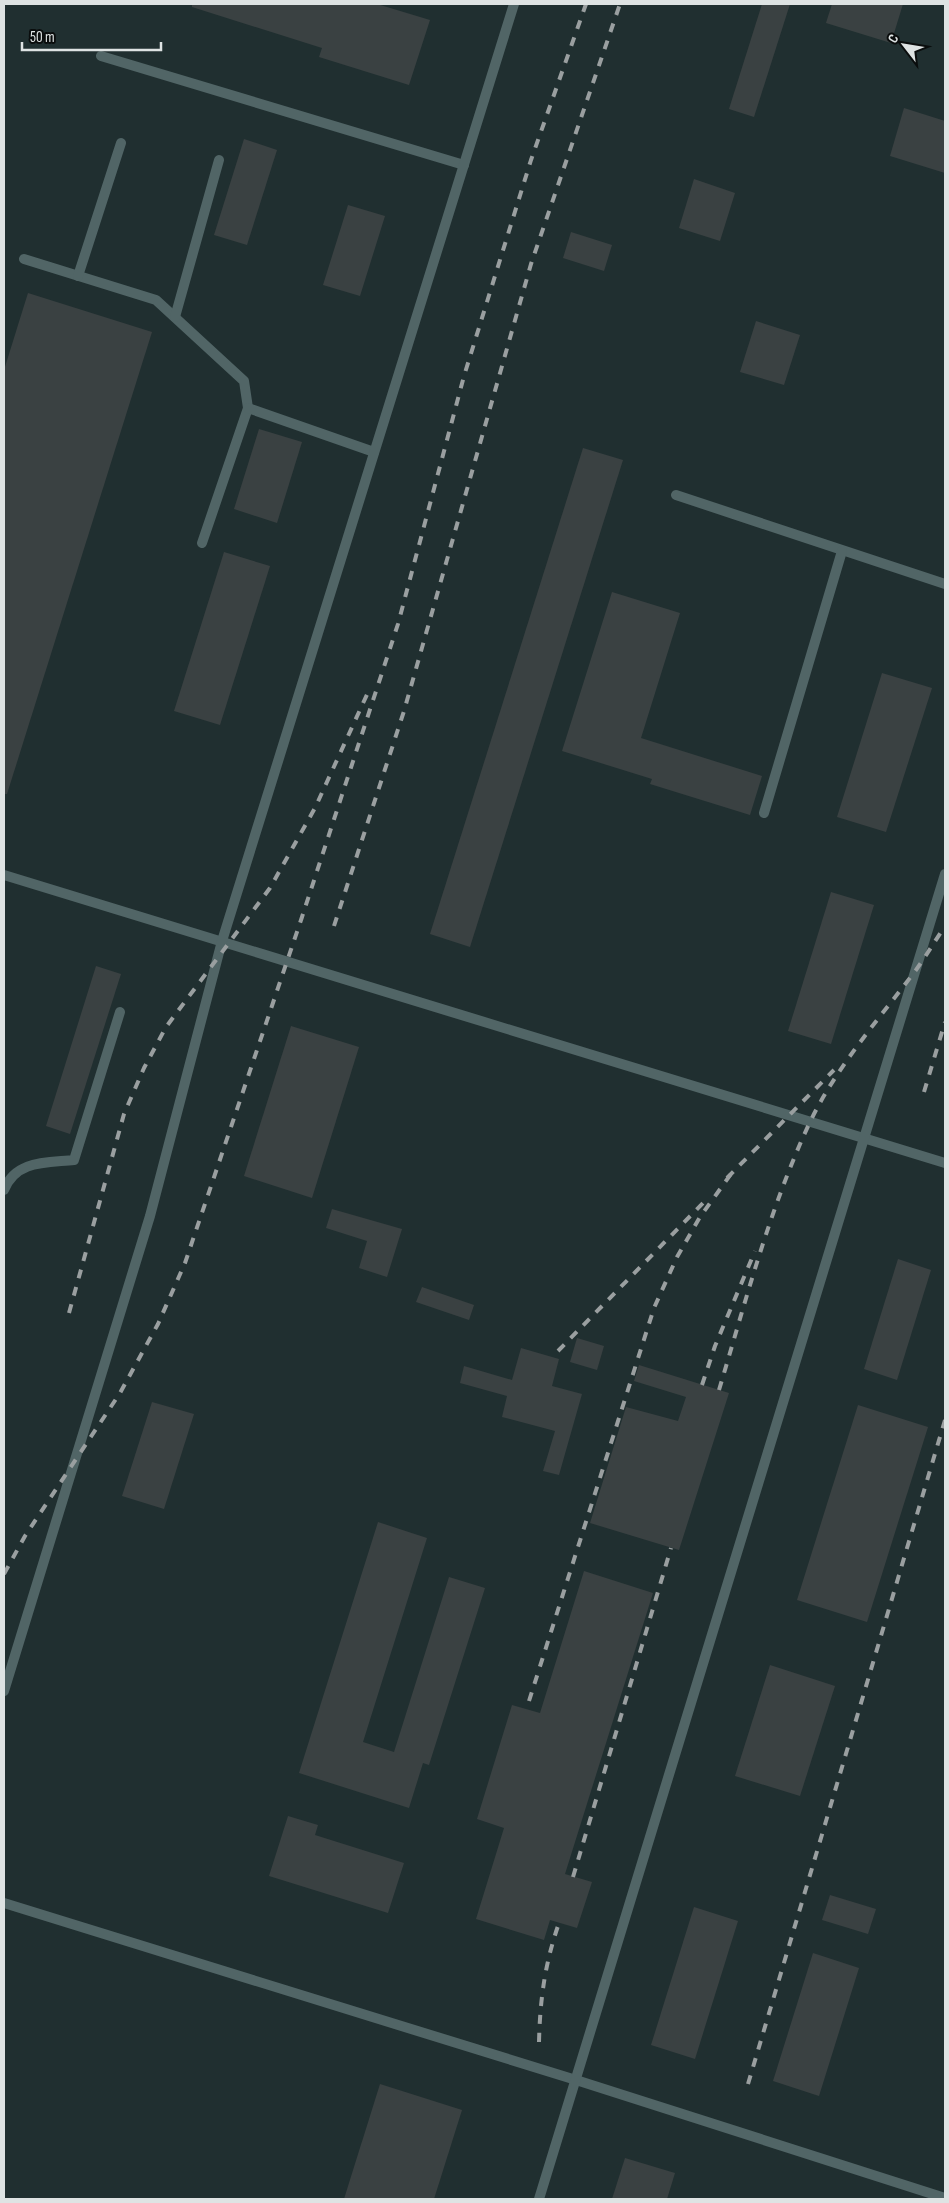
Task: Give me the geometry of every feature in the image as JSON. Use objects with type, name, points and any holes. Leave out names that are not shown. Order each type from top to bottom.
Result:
[{"type":"lane","points":[[4,1691],[150,1216],[222,941],[514,4]]},
{"type":"lane","points":[[101,56],[464,165]]},
{"type":"lane","points":[[78,276],[120,143]]},
{"type":"lane","points":[[175,318],[219,160]]},
{"type":"lane","points":[[24,259],[156,300],[244,381],[248,408],[202,543]]},
{"type":"lane","points":[[248,408],[374,452]]},
{"type":"lane","points":[[676,495],[945,584]]},
{"type":"lane","points":[[764,813],[842,551]]},
{"type":"lane","points":[[539,2199],[945,874]]},
{"type":"lane","points":[[4,875],[945,1163]]},
{"type":"lane","points":[[4,1190],[8,1179],[28,1165],[74,1160],[120,1012]]},
{"type":"lane","points":[[4,1903],[576,2080],[945,2198]]},
{"type":"shaded area","points":[[4,4],[945,4],[945,2199],[4,2199]]},
{"type":"building","points":[[192,4],[377,4],[430,20],[409,85],[319,57],[322,48],[192,7]]},
{"type":"building","points":[[762,4],[790,4],[754,117],[729,109]]},
{"type":"building","points":[[832,4],[903,4],[891,43],[826,23]]},
{"type":"building","points":[[904,108],[945,121],[945,173],[890,156]]},
{"type":"building","points":[[244,139],[277,150],[247,245],[214,235]]},
{"type":"building","points":[[694,179],[735,193],[720,241],[679,228]]},
{"type":"building","points":[[348,205],[385,216],[360,296],[323,285]]},
{"type":"building","points":[[571,232],[612,245],[604,271],[563,258]]},
{"type":"building","points":[[28,293],[152,332],[7,794],[4,794],[4,370]]},
{"type":"building","points":[[756,321],[800,335],[784,385],[740,372]]},
{"type":"building","points":[[259,429],[302,442],[277,523],[234,509]]},
{"type":"building","points":[[583,448],[623,460],[470,947],[430,934]]},
{"type":"building","points":[[224,552],[270,566],[220,725],[174,711]]},
{"type":"building","points":[[612,592],[680,613],[641,738],[762,776],[750,815],[650,784],[652,779],[562,751]]},
{"type":"building","points":[[882,673],[932,688],[886,832],[837,817]]},
{"type":"building","points":[[831,892],[874,905],[831,1044],[788,1031]]},
{"type":"building","points":[[96,966],[121,974],[70,1134],[46,1126]]},
{"type":"building","points":[[291,1026],[359,1047],[312,1198],[244,1176]]},
{"type":"building","points":[[332,1209],[402,1229],[387,1277],[359,1268],[367,1241],[326,1228]]},
{"type":"building","points":[[898,1259],[931,1270],[897,1380],[864,1369]]},
{"type":"building","points":[[422,1287],[474,1305],[469,1320],[416,1302]]},
{"type":"building","points":[[577,1338],[604,1346],[597,1370],[570,1362]]},
{"type":"building","points":[[521,1348],[559,1359],[552,1386],[582,1394],[559,1475],[543,1471],[555,1431],[502,1417],[507,1396],[460,1383],[464,1366],[512,1380]]},
{"type":"building","points":[[639,1365],[729,1393],[679,1550],[590,1523],[626,1407],[678,1421],[686,1397],[634,1381]]},
{"type":"building","points":[[152,1402],[194,1414],[164,1509],[122,1496]]},
{"type":"building","points":[[858,1405],[928,1427],[867,1622],[797,1600]]},
{"type":"building","points":[[378,1522],[427,1538],[363,1742],[394,1752],[449,1577],[485,1588],[429,1765],[423,1763],[409,1808],[299,1773]]},
{"type":"building","points":[[584,1571],[653,1593],[565,1874],[592,1882],[577,1928],[550,1920],[544,1940],[476,1919],[504,1828],[477,1819],[512,1705],[540,1713]]},
{"type":"building","points":[[770,1665],[835,1686],[800,1796],[735,1776]]},
{"type":"building","points":[[288,1816],[318,1825],[315,1835],[404,1863],[388,1913],[269,1876]]},
{"type":"building","points":[[830,1895],[876,1909],[868,1934],[822,1920]]},
{"type":"building","points":[[694,1907],[738,1921],[695,2059],[651,2045]]},
{"type":"building","points":[[813,1953],[859,1968],[819,2096],[773,2081]]},
{"type":"building","points":[[380,2084],[462,2110],[434,2199],[344,2199]]},
{"type":"building","points":[[625,2158],[675,2173],[667,2199],[612,2199]]},
{"type":"railway","points":[[4,1574],[25,1536],[120,1393],[158,1324],[185,1263],[302,917],[398,624],[464,376],[531,160],[586,4]]},
{"type":"railway","points":[[334,926],[404,711],[531,264],[620,4]]},
{"type":"railway","points":[[69,1313],[124,1114],[144,1068],[166,1027],[270,888],[315,808],[370,688]]},
{"type":"railway","points":[[719,1390],[771,1220],[810,1122],[846,1062],[916,970],[945,926]]},
{"type":"railway","points":[[924,1092],[945,1022]]},
{"type":"railway","points":[[727,1178],[834,1070]]},
{"type":"railway","points":[[529,1701],[654,1308],[677,1257],[700,1217],[731,1174]]},
{"type":"railway","points":[[558,1351],[704,1202]]},
{"type":"railway","points":[[702,1385],[715,1346],[755,1251]]},
{"type":"railway","points":[[748,2084],[945,1420]]},
{"type":"railway","points":[[573,1877],[671,1548]]},
{"type":"railway","points":[[539,2042],[544,1981],[559,1923]]}]
